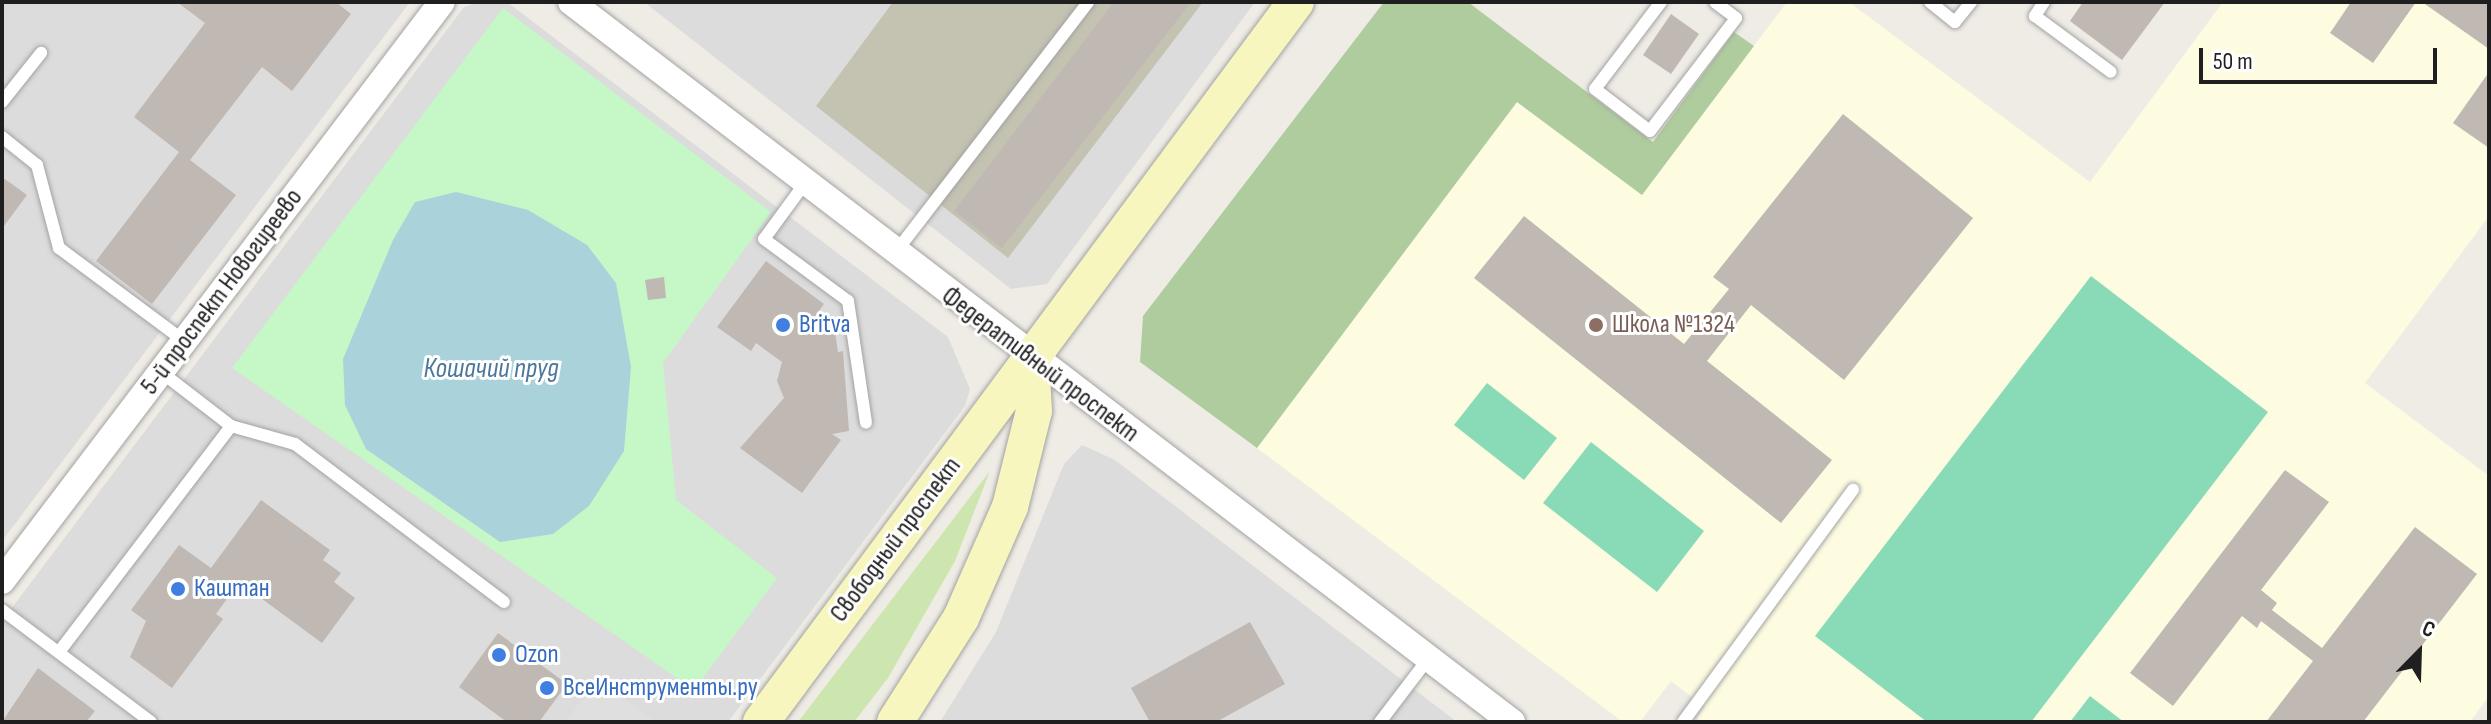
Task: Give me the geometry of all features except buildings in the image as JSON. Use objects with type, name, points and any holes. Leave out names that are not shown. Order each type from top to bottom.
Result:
[{"type":"main road","name":"Свободный проспект","points":[[761,722],[1296,2]]},
{"type":"main road","points":[[895,722],[961,618],[1010,507],[1034,411],[1031,359]]},
{"type":"street","name":"5-й проспект Новогиреево","points":[[2,581],[442,2]]},
{"type":"street","name":"Федеративный проспект","points":[[571,2],[1031,359],[1512,722]]},
{"type":"lane","points":[[895,253],[1088,2]]},
{"type":"lane","points":[[1661,2],[1595,89],[1650,131],[1736,18],[1715,2]]},
{"type":"lane","points":[[1930,2],[1955,22],[1971,2]]},
{"type":"lane","points":[[2044,2],[2035,16],[2111,72]]},
{"type":"lane","points":[[2,102],[41,53]]},
{"type":"lane","points":[[2,137],[37,165],[59,248],[184,341]]},
{"type":"lane","points":[[805,183],[764,239],[848,301],[866,423]]},
{"type":"lane","points":[[161,372],[231,426],[295,444],[504,602]]},
{"type":"lane","points":[[59,652],[231,426]]},
{"type":"lane","points":[[1683,722],[1853,490]]},
{"type":"lane","points":[[2,610],[151,722]]},
{"type":"lane","points":[[1380,722],[1428,659]]},
{"type":"shaded area","points":[[2,2],[410,2],[2,541]]},
{"type":"shaded area","points":[[479,2],[507,2],[948,337],[970,389],[965,406],[728,722],[2,722],[2,621],[464,7]]},
{"type":"shaded area","points":[[644,2],[1255,2],[1047,284],[1011,289]]},
{"type":"shaded area","points":[[893,2],[1203,2],[1008,258],[816,106]]},
{"type":"shaded area","points":[[1787,2],[1849,2],[2090,182],[2223,2],[2489,2],[2489,216],[2365,383],[2489,476],[2489,696],[2470,722],[1701,722],[1697,719],[1705,707],[1671,681],[1640,722],[1623,722],[1257,448],[1517,102],[1642,195]]},
{"type":"shaded area","points":[[1082,445],[1115,460],[1457,722],[940,722],[996,632],[1064,464]]},
{"type":"shaded area","points":[[598,679],[656,722],[565,722]]},
{"type":"green space","points":[[1384,2],[1468,2],[1653,142],[1734,32],[1754,46],[1642,195],[1517,102],[1257,448],[1140,362],[1143,316]]},
{"type":"green space","points":[[503,8],[771,212],[663,363],[676,500],[777,578],[694,690],[232,368]]},
{"type":"green space","points":[[2091,276],[2268,412],[2031,722],[1927,722],[1815,636]]},
{"type":"green space","points":[[1487,383],[1557,438],[1524,480],[1454,425]]},
{"type":"green space","points":[[1591,442],[1704,531],[1657,592],[1543,503]]},
{"type":"green space","points":[[990,471],[955,561],[888,678],[854,722],[798,722]]},
{"type":"green space","points":[[2090,696],[2124,722],[2070,722]]},
{"type":"water","name":"Кошачий пруд","points":[[456,192],[528,210],[587,245],[616,283],[631,367],[624,451],[589,506],[553,534],[500,542],[366,449],[345,405],[343,359],[393,240],[415,202]]},
{"type":"place","name":"Britva","points":[[783,325]]},
{"type":"place","name":"Школа №1324","points":[[1596,325]]},
{"type":"place","name":"Каштан","points":[[178,589]]},
{"type":"place","name":"Ozon","points":[[499,655]]},
{"type":"place","name":"ВсеИнструменты.ру","points":[[547,688]]}]
